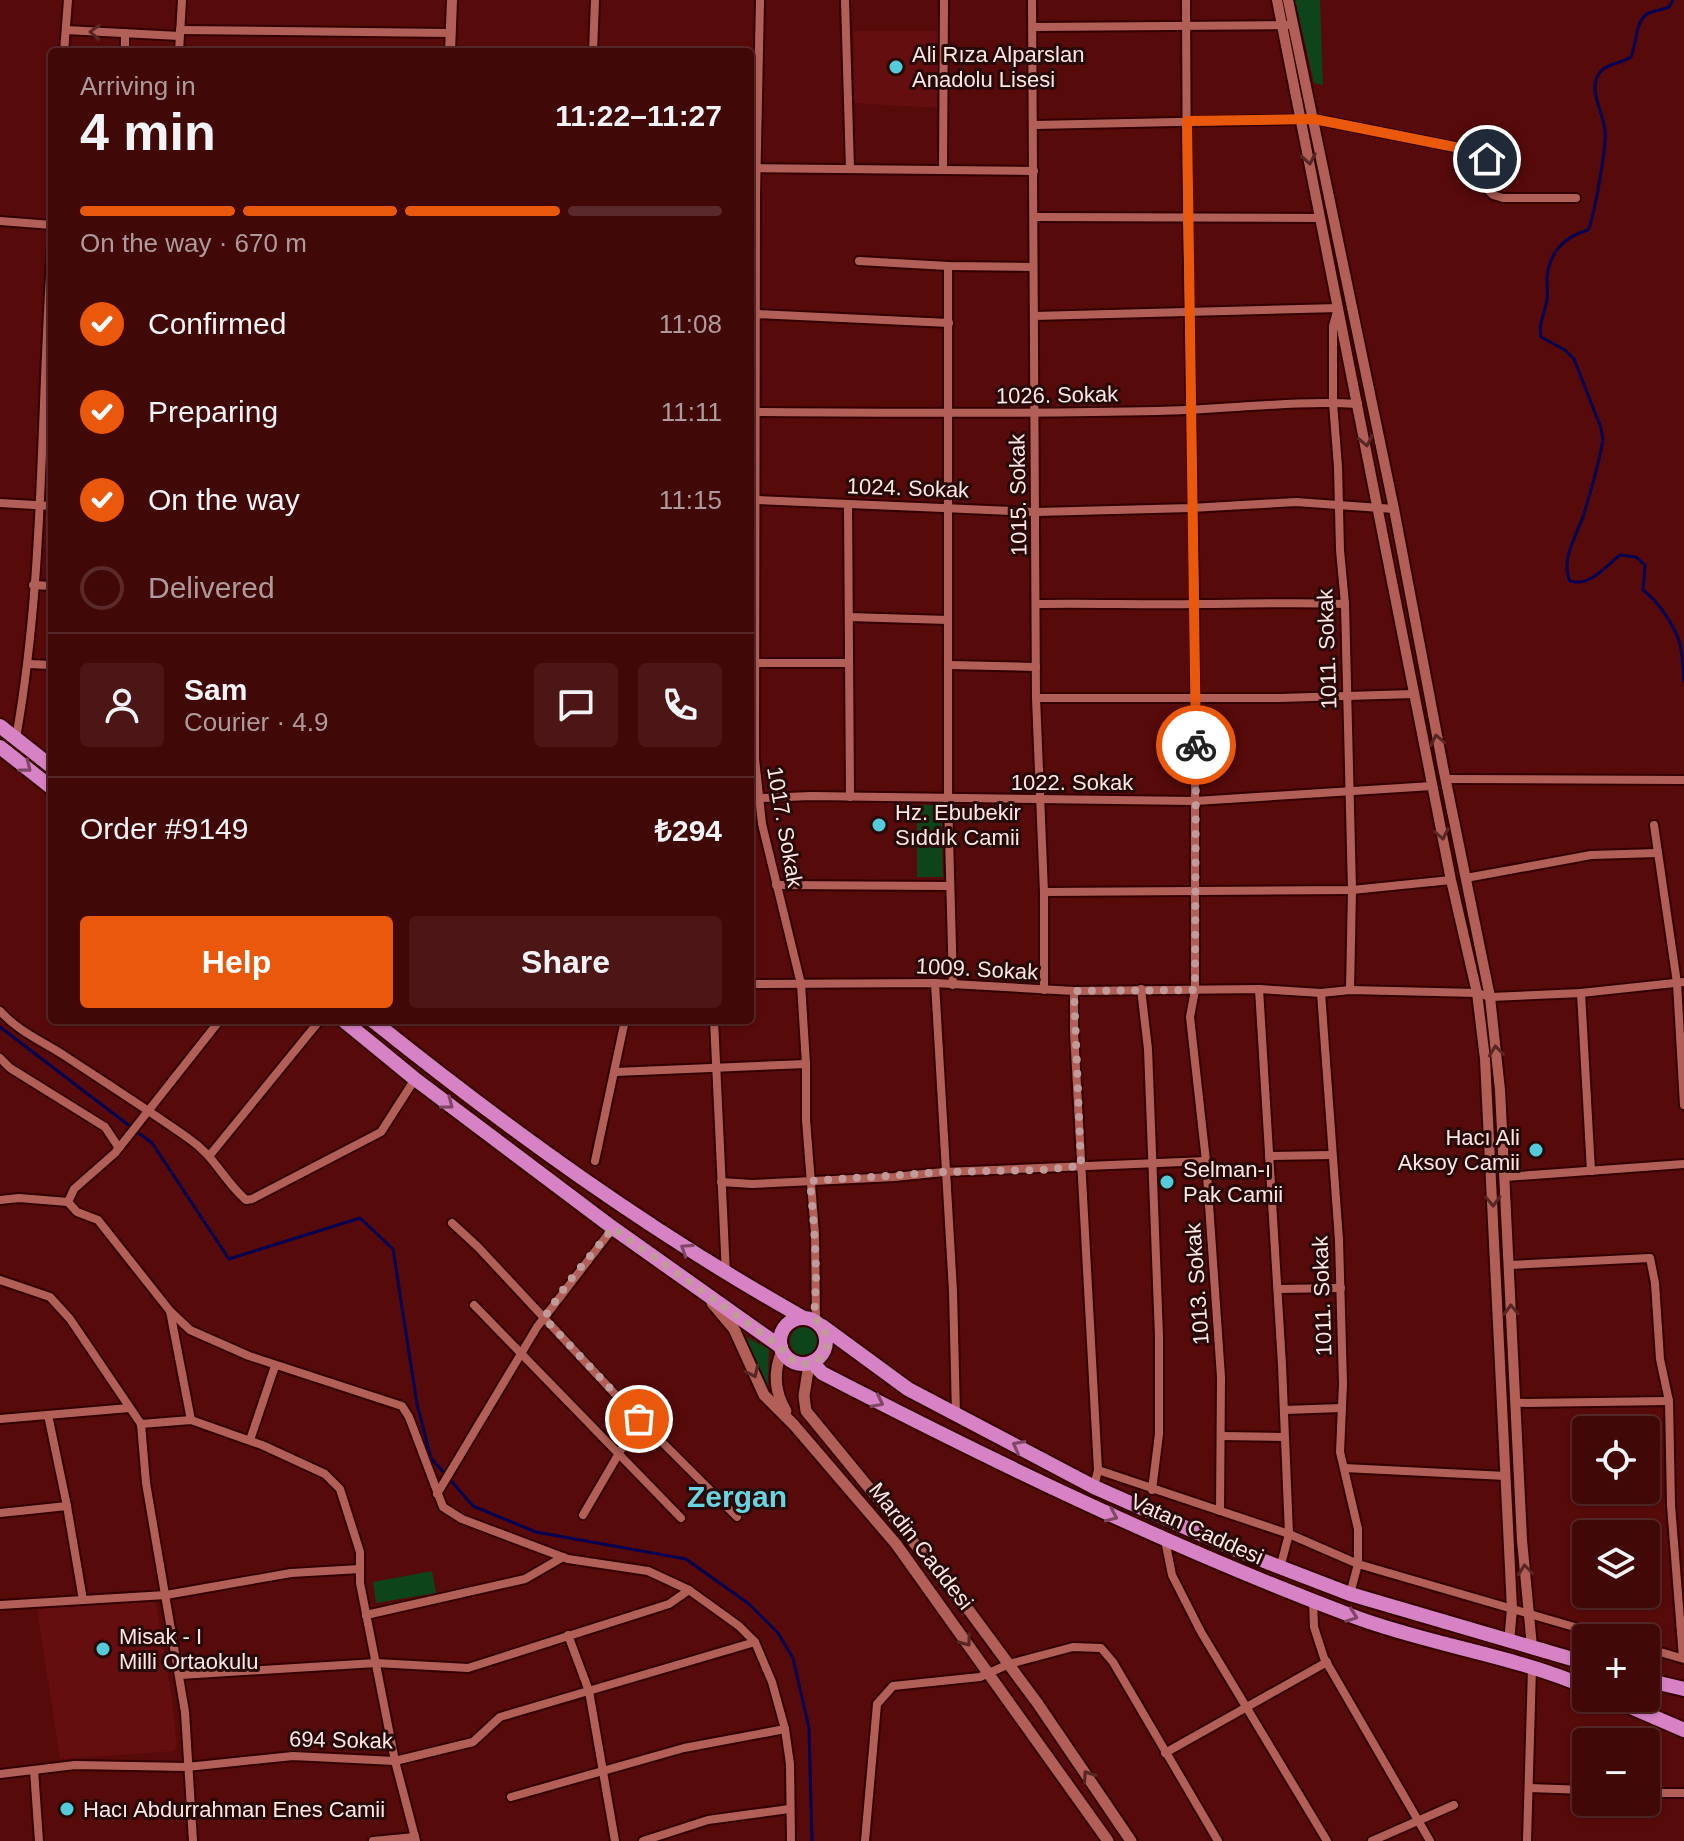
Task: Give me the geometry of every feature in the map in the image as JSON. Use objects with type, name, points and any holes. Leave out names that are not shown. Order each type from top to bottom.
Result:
[{"type":"highway","points":[[0,726],[48,764]]},
{"type":"highway","points":[[0,747],[48,785]]},
{"type":"highway","name":"Mardin Caddesi","points":[[348,1024],[415,1079],[613,1228],[696,1284],[782,1349],[794,1362],[811,1363],[826,1348],[827,1340],[813,1321]]},
{"type":"highway","points":[[382,1024],[524,1138],[648,1225],[726,1275],[813,1321]]},
{"type":"highway","points":[[782,1349],[783,1329],[788,1323],[813,1321]]},
{"type":"highway","name":"Vatan Caddesi","points":[[813,1321],[908,1389],[1094,1487],[1280,1568],[1350,1594],[1572,1659]]},
{"type":"highway","name":"Vatan Caddesi","points":[[811,1363],[822,1373],[905,1416],[1233,1571],[1360,1619],[1572,1681]]},
{"type":"highway","points":[[1660,1683],[1684,1689]]},
{"type":"highway","points":[[1642,1712],[1684,1730]]},
{"type":"main road","name":"Mardin Caddesi","points":[[696,1284],[734,1329],[764,1395],[794,1425],[896,1544],[1108,1841]]},
{"type":"main road","points":[[782,1349],[775,1367],[776,1387],[780,1402],[794,1425]]},
{"type":"main road","name":"Mardin Caddesi","points":[[811,1363],[804,1396],[806,1411],[932,1563],[1009,1664],[1131,1841]]},
{"type":"street","points":[[64,48],[68,0]]},
{"type":"street","points":[[179,48],[182,0]]},
{"type":"street","points":[[450,48],[452,0]]},
{"type":"street","points":[[593,48],[595,0]]},
{"type":"street","name":"1017. Sokak","points":[[754,70],[760,0]]},
{"type":"street","points":[[845,0],[850,169]]},
{"type":"street","points":[[943,170],[944,0]]},
{"type":"street","name":"1015. Sokak","points":[[1032,0],[1036,698],[1044,892],[1044,990]]},
{"type":"street","name":"1013. Sokak","points":[[1186,0],[1196,698],[1195,990],[1190,1017],[1206,1161],[1221,1377],[1220,1511]]},
{"type":"street","points":[[1277,0],[1289,25]]},
{"type":"street","points":[[1288,0],[1289,25],[1308,119],[1394,509],[1490,997],[1500,1090],[1522,1540],[1532,1647]]},
{"type":"street","points":[[1033,27],[1289,25]]},
{"type":"street","points":[[66,30],[125,33],[450,33]]},
{"type":"street","points":[[125,33],[125,48]]},
{"type":"street","points":[[1308,119],[1320,218],[1451,880],[1477,993],[1486,1074],[1506,1476],[1512,1609],[1509,1642]]},
{"type":"street","points":[[1034,125],[1308,119],[1485,153],[1489,191],[1503,198],[1576,198]]},
{"type":"street","points":[[754,168],[1034,171]]},
{"type":"street","points":[[1034,217],[1320,218]]},
{"type":"street","points":[[0,221],[48,225]]},
{"type":"street","points":[[859,261],[1033,267]]},
{"type":"street","points":[[948,266],[948,799],[953,985]]},
{"type":"street","name":"1017. Sokak","points":[[754,289],[754,356]]},
{"type":"street","points":[[1034,316],[1338,308]]},
{"type":"street","name":"1011. Sokak","points":[[1338,308],[1333,326],[1333,403],[1348,697],[1352,890],[1350,990]]},
{"type":"street","points":[[756,314],[949,323]]},
{"type":"street","points":[[16,738],[28,664],[48,363]]},
{"type":"street","name":"1017. Sokak","points":[[754,389],[754,457]]},
{"type":"street","name":"1026. Sokak","points":[[756,412],[1035,414],[1358,404]]},
{"type":"street","points":[[42,424],[48,425]]},
{"type":"street","name":"1017. Sokak","points":[[754,487],[754,555]]},
{"type":"street","name":"1024. Sokak","points":[[756,500],[1036,512],[1296,502],[1394,509]]},
{"type":"street","points":[[0,503],[48,506]]},
{"type":"street","points":[[848,504],[850,797]]},
{"type":"street","points":[[33,585],[48,586]]},
{"type":"street","points":[[1037,604],[1345,604]]},
{"type":"street","points":[[849,617],[948,620]]},
{"type":"street","name":"1017. Sokak","points":[[754,623],[754,674]]},
{"type":"street","points":[[755,663],[849,663]]},
{"type":"street","points":[[28,664],[48,665]]},
{"type":"street","points":[[948,665],[1036,667]]},
{"type":"street","points":[[1036,698],[1414,694]]},
{"type":"street","name":"1017. Sokak","points":[[754,722],[754,786],[801,984],[806,1120],[815,1234],[813,1321]]},
{"type":"street","points":[[1445,779],[1684,780]]},
{"type":"street","name":"1022. Sokak","points":[[759,798],[1195,801],[1432,786]]},
{"type":"street","points":[[1654,825],[1680,982],[1684,1105]]},
{"type":"street","points":[[1466,878],[1591,855],[1658,853]]},
{"type":"street","points":[[1044,892],[1352,890],[1451,880]]},
{"type":"street","points":[[776,885],[950,886]]},
{"type":"street","name":"1009. Sokak","points":[[754,984],[935,983],[1074,991],[1259,989],[1321,993],[1350,990],[1477,993],[1490,997],[1581,993],[1680,982]]},
{"type":"street","points":[[935,983],[953,1291],[956,1414]]},
{"type":"street","points":[[1141,989],[1148,1049],[1159,1434],[1152,1490]]},
{"type":"street","points":[[1259,989],[1278,1289],[1289,1534],[1280,1568]]},
{"type":"street","points":[[1074,991],[1098,1470],[1094,1487]]},
{"type":"street","name":"1011. Sokak","points":[[1321,993],[1341,1288],[1340,1452],[1358,1529],[1358,1564],[1350,1594]]},
{"type":"street","points":[[1581,993],[1591,1171]]},
{"type":"street","points":[[0,1011],[15,1028],[61,1054],[210,1155],[246,1200],[381,1132],[415,1079]]},
{"type":"street","points":[[68,1202],[74,1189],[121,1145],[217,1024]]},
{"type":"street","points":[[210,1155],[317,1024]]},
{"type":"street","points":[[595,1161],[624,1024]]},
{"type":"street","points":[[714,1024],[726,1275]]},
{"type":"street","points":[[0,1058],[10,1068],[105,1127],[121,1145]]},
{"type":"street","points":[[615,1072],[806,1064]]},
{"type":"street","points":[[1269,1156],[1332,1155]]},
{"type":"street","points":[[721,1182],[752,1184],[1206,1161]]},
{"type":"street","points":[[1505,1177],[1684,1164]]},
{"type":"street","points":[[0,1200],[19,1198],[68,1202],[77,1212],[98,1220],[170,1311],[190,1330],[275,1366],[402,1406],[443,1507],[462,1519],[563,1557],[648,1571],[689,1590],[739,1626],[755,1642],[772,1682],[785,1729],[790,1764],[791,1841]]},
{"type":"street","points":[[452,1223],[737,1517]]},
{"type":"street","points":[[437,1494],[544,1318],[567,1284],[613,1228]]},
{"type":"street","points":[[1509,1265],[1650,1258],[1655,1283],[1660,1359],[1669,1401],[1671,1505],[1684,1658],[1660,1652]]},
{"type":"street","points":[[0,1280],[50,1297],[70,1319],[141,1424],[146,1483],[185,1712],[193,1841]]},
{"type":"street","points":[[1278,1289],[1341,1288]]},
{"type":"street","points":[[474,1305],[681,1518]]},
{"type":"street","points":[[170,1311],[191,1420]]},
{"type":"street","points":[[250,1440],[275,1366]]},
{"type":"street","points":[[1515,1403],[1669,1401]]},
{"type":"street","points":[[0,1419],[129,1408]]},
{"type":"street","points":[[1284,1410],[1342,1408]]},
{"type":"street","points":[[48,1415],[83,1600]]},
{"type":"street","points":[[583,1515],[639,1419]]},
{"type":"street","points":[[141,1424],[191,1420],[250,1440],[325,1474],[340,1489],[360,1552],[360,1583],[366,1615],[395,1761],[415,1839],[373,1841]]},
{"type":"street","points":[[1221,1436],[1284,1437]]},
{"type":"street","points":[[1344,1468],[1506,1476]]},
{"type":"street","points":[[1098,1470],[1289,1534],[1358,1564],[1572,1626]]},
{"type":"street","points":[[0,1513],[67,1506]]},
{"type":"street","points":[[1165,1540],[1172,1575],[1201,1632],[1327,1841]]},
{"type":"street","points":[[366,1615],[525,1579],[563,1557]]},
{"type":"street","points":[[0,1605],[166,1595],[291,1573],[360,1569]]},
{"type":"street","points":[[180,1675],[376,1663],[468,1668],[669,1604],[689,1590]]},
{"type":"street","points":[[1313,1601],[1314,1627],[1327,1662],[1430,1841]]},
{"type":"street","points":[[568,1635],[589,1691],[615,1841]]},
{"type":"street","name":"694 Sokak","points":[[0,1774],[75,1765],[187,1767],[293,1756],[395,1761],[473,1742],[500,1717],[755,1642]]},
{"type":"street","points":[[865,1841],[877,1704],[893,1686],[989,1673],[1009,1664],[1073,1647],[1101,1648],[1113,1662],[1218,1841]]},
{"type":"street","points":[[1165,1753],[1327,1662]]},
{"type":"street","points":[[1527,1841],[1532,1668]]},
{"type":"street","points":[[511,1797],[684,1748],[785,1729]]},
{"type":"street","points":[[34,1770],[39,1841]]},
{"type":"street","points":[[1529,1788],[1572,1790]]},
{"type":"street","points":[[1660,1793],[1684,1793]]},
{"type":"street","points":[[1372,1841],[1454,1805]]},
{"type":"street","points":[[643,1841],[708,1820],[789,1809]]},
{"type":"shaded area","name":"Ali Rıza Alparslan Anadolu Lisesi","points":[[854,31],[938,31],[938,108],[854,103]]},
{"type":"shaded area","name":"Misak - I Milli Ortaokulu","points":[[147,1600],[156,1603],[172,1700],[177,1745],[174,1751],[60,1759],[37,1609]]},
{"type":"green space","points":[[1295,0],[1320,0],[1323,85],[1314,83]]},
{"type":"green space","points":[[917,805],[942,805],[943,877],[917,877]]},
{"type":"green space","points":[[804,1327],[814,1331],[818,1341],[814,1351],[804,1355],[794,1351],[790,1341],[794,1331]]},
{"type":"green space","points":[[746,1337],[769,1349],[768,1388],[751,1355]]},
{"type":"green space","points":[[432,1571],[436,1593],[376,1603],[373,1582]]},
{"type":"waterway","points":[[1673,0],[1669,7],[1649,13],[1641,20],[1631,57],[1605,68],[1597,77],[1595,92],[1605,139],[1593,211],[1588,230],[1564,242],[1550,262],[1547,300],[1540,332],[1541,337],[1565,350],[1574,359],[1603,440],[1584,514],[1568,556],[1570,581],[1591,579],[1620,555],[1636,557],[1645,565],[1643,590],[1661,609],[1676,633],[1684,681]]},
{"type":"waterway","points":[[0,1027],[152,1143],[229,1259],[360,1218],[393,1249],[417,1404],[431,1458],[473,1506],[536,1532],[686,1559],[749,1604],[778,1633],[793,1658],[809,1728],[812,1841]]},
{"type":"way so far","points":[[639,1419],[544,1318],[567,1284],[613,1228],[781,1347],[787,1358],[809,1364],[822,1355],[827,1340],[822,1326],[816,1321],[815,1234],[810,1181],[1081,1166],[1074,991],[1195,990],[1196,745]]},
{"type":"place","name":"Ali Rıza Alparslan Anadolu Lisesi","points":[[896,67]]},
{"type":"place","name":"Hz. Ebubekir Sıddık Camii","points":[[879,825]]},
{"type":"place","name":"Hacı Ali Aksoy Camii","points":[[1536,1150]]},
{"type":"place","name":"Selman-ı Pak Camii","points":[[1167,1182]]},
{"type":"place","name":"Misak - I Milli Ortaokulu","points":[[103,1649]]},
{"type":"place","name":"Hacı Abdurrahman Enes Camii","points":[[67,1809]]},
{"type":"district","name":"Zergan","points":[[737,1496]]},
{"type":"route","points":[[1196,745],[1187,121],[1314,119],[1485,153],[1487,159]]}]
